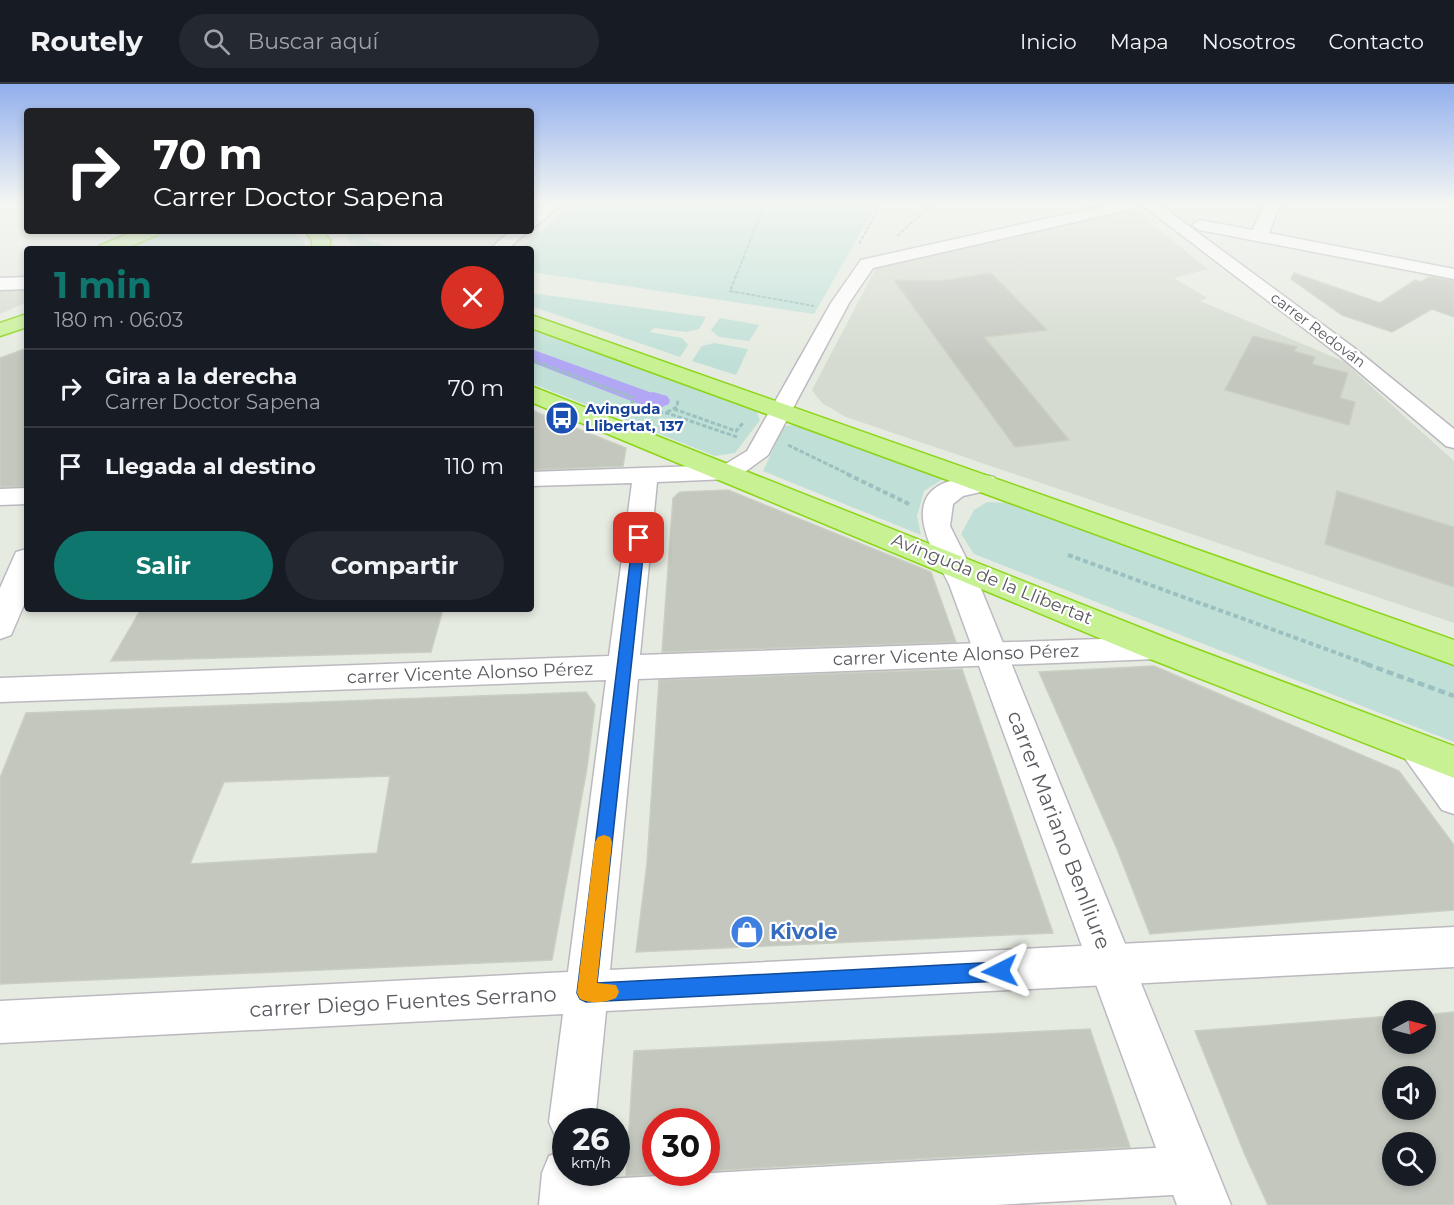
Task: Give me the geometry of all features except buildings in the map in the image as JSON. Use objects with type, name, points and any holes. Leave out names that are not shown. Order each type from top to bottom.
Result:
[{"type":"highway","points":[[0,330],[24,321]]},
{"type":"highway","points":[[534,322],[1454,653]]},
{"type":"highway","points":[[0,343],[24,335]]},
{"type":"highway","name":"Avinguda de la Llibertat","points":[[534,394],[956,564],[1157,648],[1454,762]]},
{"type":"street","points":[[534,479],[729,472],[756,455],[840,303],[867,264],[901,256]]},
{"type":"street","name":"carrer Redován","points":[[1219,256],[1346,351],[1454,441]]},
{"type":"street","name":"carrer Redován","points":[[1243,256],[1371,350],[1454,419]]},
{"type":"street","points":[[1361,256],[1454,274]]},
{"type":"street","points":[[0,276],[24,274]]},
{"type":"street","points":[[0,284],[24,282]]},
{"type":"street","points":[[574,1108],[645,475]]},
{"type":"street","name":"carrer Mariano Benlliure","points":[[984,483],[954,489],[939,501],[936,526],[956,564],[1197,1188]]},
{"type":"street","points":[[0,497],[24,496]]},
{"type":"street","points":[[0,627],[24,567]]},
{"type":"street","name":"carrer Vicente Alonso Pérez","points":[[0,690],[1157,648]]},
{"type":"street","points":[[1413,746],[1454,799]]},
{"type":"street","name":"carrer Diego Fuentes Serrano","points":[[0,1022],[1454,947]]},
{"type":"street","points":[[563,1205],[565,1186]]},
{"type":"street","points":[[575,1205],[1197,1188]]},
{"type":"path","points":[[744,256],[730,291],[823,308]]},
{"type":"path","points":[[534,361],[632,397],[632,402],[643,412],[667,413],[737,437]]},
{"type":"path","points":[[640,413],[656,415],[667,413],[679,402],[674,394]]},
{"type":"path","points":[[674,409],[736,431],[748,419]]},
{"type":"path","points":[[787,444],[911,505]]},
{"type":"path","points":[[1068,555],[1454,696]]},
{"type":"shaded area","points":[[534,256],[847,256],[814,314],[534,272]]},
{"type":"shaded area","points":[[928,256],[1192,256],[1208,269],[1174,278],[1207,298],[1200,301],[1343,361],[1454,461],[1454,623],[846,417],[822,403],[812,390],[876,268]]},
{"type":"shaded area","points":[[24,288],[24,303],[0,314],[0,290]]},
{"type":"shaded area","points":[[534,293],[706,317],[699,329],[686,332],[654,328],[650,332],[682,338],[688,345],[680,357],[534,307]]},
{"type":"shaded area","points":[[720,318],[759,325],[749,341],[719,337],[711,330]]},
{"type":"shaded area","points":[[534,331],[756,410],[760,420],[735,453],[715,456],[534,384]]},
{"type":"shaded area","points":[[714,343],[748,349],[736,375],[692,361],[702,346]]},
{"type":"shaded area","points":[[653,392],[667,396],[670,400],[669,404],[655,410],[638,404],[642,395]]},
{"type":"shaded area","points":[[796,425],[943,479],[924,491],[917,516],[921,535],[763,471],[784,426]]},
{"type":"shaded area","points":[[987,502],[1015,503],[1454,662],[1454,742],[974,554],[961,534],[974,510]]},
{"type":"waterway","points":[[534,356],[647,399]]},
{"type":"slow traffic","points":[[604,842],[586,993],[610,992]]},
{"type":"place","name":"Avinguda Llibertat, 137","points":[[562,418]]},
{"type":"place","name":"Kivole","points":[[747,932]]},
{"type":"route","points":[[639,538],[586,993],[1000,971]]}]
